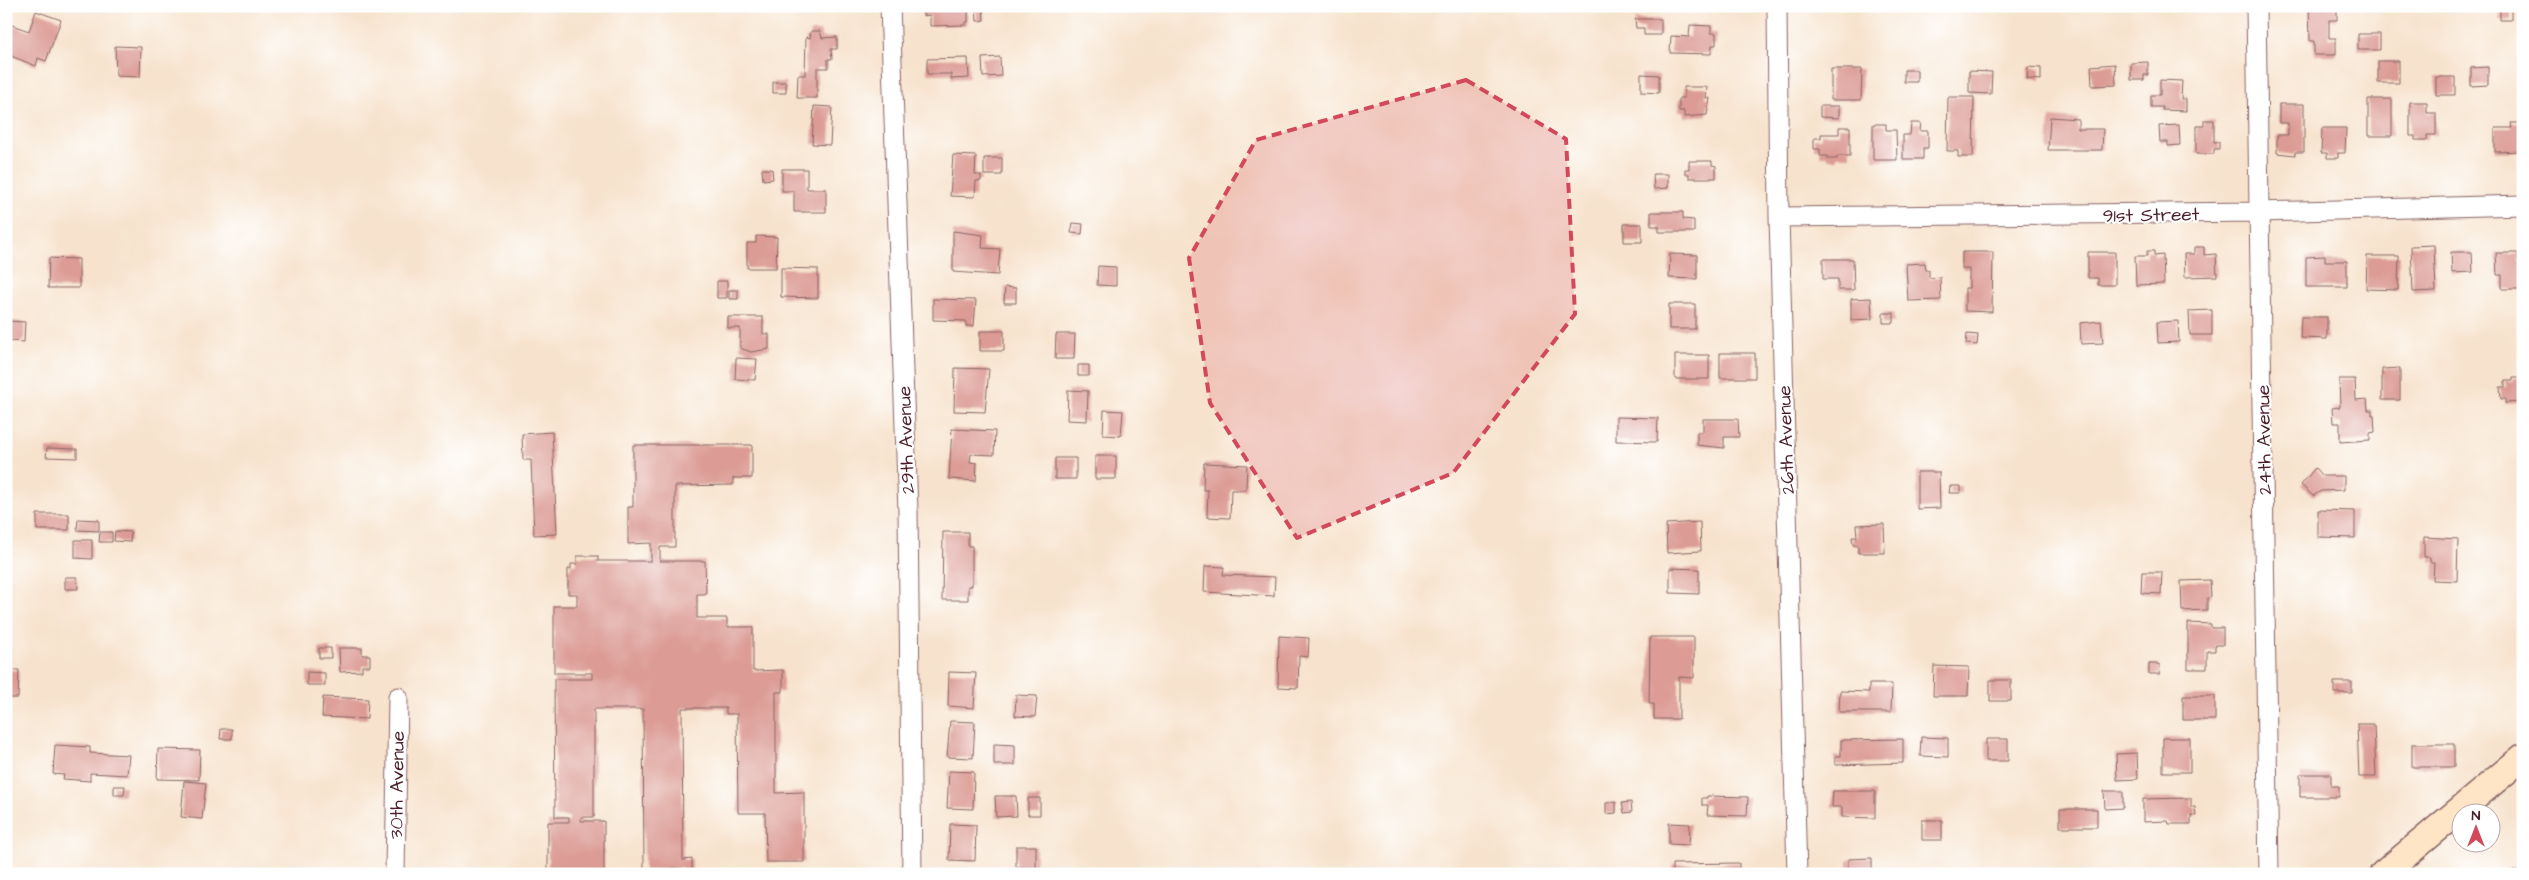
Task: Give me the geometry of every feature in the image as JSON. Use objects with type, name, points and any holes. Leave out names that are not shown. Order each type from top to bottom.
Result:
[{"type":"street","name":"29th Avenue","points":[[890,6],[908,531],[912,874]]},
{"type":"street","name":"26th Avenue","points":[[1777,6],[1779,217],[1797,874]]},
{"type":"street","name":"24th Avenue","points":[[2256,6],[2270,874]]},
{"type":"street","name":"91st Street","points":[[1779,217],[2258,212],[2523,205]]},
{"type":"street","name":"30th Avenue","points":[[395,874],[398,697]]},
{"type":"street","points":[[2383,874],[2523,757]]},
{"type":"highlighted area","points":[[1466,80],[1566,139],[1575,314],[1453,473],[1297,538],[1210,403],[1189,258],[1256,140]]},
{"type":"building","points":[[923,6],[968,6],[968,22],[966,22],[966,25],[930,26],[930,15],[923,16]]},
{"type":"building","points":[[2309,6],[2337,6],[2337,20],[2329,20],[2329,38],[2336,38],[2336,55],[2314,55],[2314,41],[2310,41]]},
{"type":"building","points":[[976,7],[983,7],[984,20],[977,21]]},
{"type":"building","points":[[2500,9],[2511,9],[2511,20],[2500,20]]},
{"type":"building","points":[[36,11],[61,20],[46,61],[38,58],[36,66],[6,54],[6,23],[29,31]]},
{"type":"building","points":[[1635,19],[1661,19],[1661,35],[1644,35],[1644,28],[1636,28]]},
{"type":"building","points":[[1690,25],[1711,26],[1711,33],[1716,33],[1716,45],[1712,45],[1711,54],[1670,53],[1671,36],[1689,37]]},
{"type":"building","points":[[811,31],[820,31],[822,38],[837,37],[837,49],[831,49],[832,59],[828,59],[828,68],[817,68],[817,98],[797,98],[798,75],[805,75],[806,37],[810,38]]},
{"type":"building","points":[[2358,34],[2380,34],[2380,50],[2358,50]]},
{"type":"building","points":[[115,46],[141,47],[140,77],[116,76]]},
{"type":"building","points":[[1000,57],[1001,76],[983,77],[982,58]]},
{"type":"building","points":[[968,58],[969,78],[951,79],[951,74],[927,74],[927,59]]},
{"type":"building","points":[[2378,61],[2399,61],[2399,83],[2378,83]]},
{"type":"building","points":[[2148,62],[2148,75],[2144,75],[2144,80],[2131,80],[2131,63]]},
{"type":"building","points":[[2115,64],[2116,85],[2092,86],[2091,66]]},
{"type":"building","points":[[2028,67],[2041,68],[2041,80],[2027,79]]},
{"type":"building","points":[[2488,67],[2488,85],[2471,86],[2471,68]]},
{"type":"building","points":[[1831,69],[1862,69],[1861,100],[1831,100]]},
{"type":"building","points":[[1904,70],[1917,70],[1917,82],[1904,82]]},
{"type":"building","points":[[1969,71],[1992,72],[1991,94],[1969,93]]},
{"type":"building","points":[[1641,74],[1659,75],[1659,93],[1641,92]]},
{"type":"building","points":[[2436,77],[2455,77],[2455,95],[2436,95]]},
{"type":"building","points":[[2160,80],[2182,81],[2181,99],[2186,99],[2186,111],[2162,110],[2163,107],[2151,107],[2151,95],[2160,95]]},
{"type":"building","points":[[773,82],[786,82],[786,93],[773,93]]},
{"type":"building","points":[[1684,87],[1707,87],[1706,98],[1710,98],[1707,115],[1684,117],[1684,111],[1679,111],[1679,98],[1684,98]]},
{"type":"building","points":[[1948,97],[1974,97],[1973,157],[1958,157],[1958,151],[1947,151]]},
{"type":"building","points":[[2368,99],[2392,99],[2392,136],[2368,136]]},
{"type":"building","points":[[2410,102],[2427,102],[2427,113],[2436,113],[2436,135],[2427,135],[2427,140],[2415,140],[2415,136],[2410,136]]},
{"type":"building","points":[[2279,104],[2304,104],[2304,152],[2295,152],[2295,155],[2277,153],[2277,135],[2288,135],[2288,123],[2279,123]]},
{"type":"building","points":[[814,106],[832,107],[830,145],[812,144]]},
{"type":"building","points":[[1820,106],[1839,106],[1839,118],[1820,117]]},
{"type":"building","points":[[2050,117],[2078,119],[2078,129],[2103,129],[2102,150],[2048,150]]},
{"type":"building","points":[[2204,120],[2214,120],[2214,142],[2219,142],[2219,149],[2214,149],[2214,154],[2196,154],[2196,126],[2204,126]]},
{"type":"building","points":[[1911,123],[1921,123],[1920,131],[1928,131],[1928,148],[1923,148],[1923,159],[1903,159],[1903,135],[1910,135]]},
{"type":"building","points":[[2511,123],[2521,123],[2523,151],[2495,152],[2495,128],[2512,128]]},
{"type":"building","points":[[1873,124],[1886,124],[1886,130],[1896,130],[1897,160],[1873,160]]},
{"type":"building","points":[[2179,125],[2180,145],[2168,146],[2168,142],[2160,142],[2159,126]]},
{"type":"building","points":[[1839,127],[1850,127],[1850,156],[1837,156],[1837,159],[1828,159],[1828,156],[1820,156],[1820,149],[1814,149],[1814,138],[1821,138],[1821,134],[1839,134]]},
{"type":"building","points":[[2322,128],[2346,128],[2345,153],[2338,153],[2338,158],[2327,158],[2327,153],[2321,153]]},
{"type":"building","points":[[953,155],[976,156],[975,175],[981,175],[981,181],[976,181],[975,197],[950,196]]},
{"type":"building","points":[[984,158],[1002,158],[1002,175],[984,175]]},
{"type":"building","points":[[1689,161],[1712,161],[1712,165],[1716,166],[1716,178],[1689,178],[1689,174],[1685,174],[1685,169],[1689,169]]},
{"type":"building","points":[[762,169],[772,169],[773,179],[763,180]]},
{"type":"building","points":[[782,169],[807,169],[807,189],[826,189],[826,212],[794,212],[794,191],[782,191]]},
{"type":"building","points":[[1653,174],[1668,174],[1668,188],[1654,189]]},
{"type":"building","points":[[1651,212],[1683,212],[1683,219],[1694,220],[1694,232],[1659,232],[1659,226],[1651,226]]},
{"type":"building","points":[[1073,223],[1083,224],[1082,234],[1071,233]]},
{"type":"building","points":[[1624,224],[1642,224],[1642,242],[1624,242]]},
{"type":"building","points":[[953,231],[983,235],[982,248],[1000,249],[998,275],[953,272]]},
{"type":"building","points":[[756,236],[777,237],[776,268],[747,268],[747,243],[756,243]]},
{"type":"building","points":[[2434,245],[2436,291],[2413,292],[2411,246]]},
{"type":"building","points":[[2194,247],[2204,247],[2204,255],[2216,254],[2217,276],[2185,277],[2184,254],[2194,254]]},
{"type":"building","points":[[2147,251],[2154,251],[2154,256],[2163,255],[2164,284],[2136,285],[2135,256],[2147,256]]},
{"type":"building","points":[[1962,252],[1993,252],[1992,312],[1965,311],[1965,288],[1969,288],[1969,269],[1962,269]]},
{"type":"building","points":[[2088,252],[2115,252],[2115,285],[2098,285],[2098,278],[2088,278]]},
{"type":"building","points":[[2451,252],[2472,252],[2473,272],[2452,273]]},
{"type":"building","points":[[2496,253],[2518,253],[2518,261],[2523,261],[2523,289],[2502,289],[2502,275],[2497,275]]},
{"type":"building","points":[[1670,254],[1697,255],[1697,279],[1669,278]]},
{"type":"building","points":[[2325,256],[2325,261],[2347,261],[2347,287],[2306,287],[2306,257]]},
{"type":"building","points":[[2367,256],[2399,256],[2398,290],[2366,289]]},
{"type":"building","points":[[49,258],[79,259],[79,288],[48,288]]},
{"type":"building","points":[[1823,259],[1853,259],[1854,290],[1838,290],[1838,279],[1823,279]]},
{"type":"building","points":[[1925,263],[1926,270],[1929,270],[1929,278],[1940,277],[1941,300],[1908,301],[1906,264]]},
{"type":"building","points":[[1098,266],[1116,267],[1116,286],[1097,285]]},
{"type":"building","points":[[781,268],[818,269],[818,298],[781,297]]},
{"type":"building","points":[[717,281],[727,281],[727,298],[717,298]]},
{"type":"building","points":[[1005,287],[1016,288],[1016,303],[1004,303]]},
{"type":"building","points":[[729,290],[738,290],[738,299],[729,299]]},
{"type":"building","points":[[1871,298],[1872,319],[1851,320],[1851,299]]},
{"type":"building","points":[[933,299],[976,300],[974,326],[966,326],[966,321],[933,320]]},
{"type":"building","points":[[1669,304],[1695,304],[1695,329],[1669,329]]},
{"type":"building","points":[[2212,310],[2212,335],[2190,335],[2189,311]]},
{"type":"building","points":[[1883,313],[1894,313],[1894,323],[1883,323]]},
{"type":"building","points":[[728,317],[763,317],[763,334],[769,334],[769,349],[751,352],[740,348],[740,328],[728,328]]},
{"type":"building","points":[[2301,317],[2327,317],[2327,339],[2300,338]]},
{"type":"building","points":[[9,321],[25,322],[24,342],[8,341]]},
{"type":"building","points":[[2101,321],[2103,343],[2081,344],[2080,323]]},
{"type":"building","points":[[2178,321],[2179,342],[2158,343],[2157,322]]},
{"type":"building","points":[[980,331],[1004,331],[1004,351],[980,351]]},
{"type":"building","points":[[1056,334],[1075,334],[1074,359],[1055,359]]},
{"type":"building","points":[[1967,334],[1978,335],[1977,345],[1966,344]]},
{"type":"building","points":[[1720,353],[1755,353],[1755,378],[1720,378]]},
{"type":"building","points":[[1675,355],[1709,355],[1709,379],[1675,379]]},
{"type":"building","points":[[736,358],[757,359],[755,380],[735,379]]},
{"type":"building","points":[[1078,365],[1089,365],[1089,376],[1078,376]]},
{"type":"building","points":[[955,368],[989,369],[985,412],[954,411]]},
{"type":"building","points":[[2400,368],[2400,400],[2382,400],[2382,369]]},
{"type":"building","points":[[2513,378],[2523,378],[2523,402],[2505,403],[2505,399],[2501,399],[2500,387],[2505,387],[2505,381],[2513,381]]},
{"type":"building","points":[[2339,379],[2355,379],[2356,400],[2367,399],[2368,410],[2372,410],[2372,415],[2374,415],[2375,432],[2370,433],[2370,440],[2340,442],[2340,423],[2333,423],[2332,408],[2340,407]]},
{"type":"building","points":[[1068,390],[1088,391],[1087,421],[1067,420]]},
{"type":"building","points":[[1104,410],[1123,411],[1121,436],[1103,435]]},
{"type":"building","points":[[1616,417],[1658,418],[1657,442],[1616,441]]},
{"type":"building","points":[[1703,419],[1738,419],[1739,437],[1724,437],[1724,448],[1697,445],[1697,432],[1703,432]]},
{"type":"building","points":[[952,429],[995,431],[994,455],[971,454],[970,462],[977,463],[976,481],[949,479]]},
{"type":"building","points":[[552,432],[557,534],[534,535],[531,460],[523,460],[522,434]]},
{"type":"building","points":[[633,445],[752,445],[752,478],[733,478],[733,485],[675,486],[675,547],[660,547],[660,561],[705,561],[706,594],[697,594],[697,618],[727,618],[727,627],[753,627],[753,671],[783,670],[783,692],[776,692],[776,793],[804,792],[804,862],[766,862],[765,813],[738,813],[737,714],[726,714],[726,708],[682,708],[683,860],[692,859],[692,874],[682,874],[682,868],[671,868],[671,871],[644,871],[643,709],[594,709],[594,817],[581,817],[581,821],[604,821],[604,874],[548,874],[548,822],[569,822],[569,817],[555,817],[554,679],[592,679],[592,673],[554,673],[554,606],[577,606],[577,594],[568,594],[568,569],[571,569],[571,564],[577,564],[577,556],[598,556],[598,561],[651,561],[651,543],[628,544],[628,507],[633,507]]},
{"type":"building","points":[[47,448],[77,449],[77,458],[46,457]]},
{"type":"building","points":[[1095,456],[1116,456],[1116,479],[1095,479]]},
{"type":"building","points":[[1055,458],[1076,458],[1076,479],[1055,479]]},
{"type":"building","points":[[1204,463],[1247,465],[1246,490],[1231,490],[1230,518],[1207,517],[1208,490],[1203,490]]},
{"type":"building","points":[[2315,468],[2322,476],[2344,476],[2344,490],[2321,491],[2313,496],[2301,485]]},
{"type":"building","points":[[1917,472],[1939,472],[1940,508],[1917,509]]},
{"type":"building","points":[[1950,486],[1961,486],[1961,493],[1949,493]]},
{"type":"building","points":[[2318,510],[2355,511],[2355,538],[2318,537]]},
{"type":"building","points":[[37,514],[69,514],[69,530],[37,530]]},
{"type":"building","points":[[78,519],[99,520],[99,531],[77,530]]},
{"type":"building","points":[[1700,522],[1701,551],[1667,553],[1666,524]]},
{"type":"building","points":[[1884,524],[1885,553],[1858,553],[1858,545],[1853,545],[1852,537],[1857,537],[1856,525]]},
{"type":"building","points":[[115,531],[131,532],[130,542],[114,541]]},
{"type":"building","points":[[100,532],[112,532],[112,542],[99,542]]},
{"type":"building","points":[[943,532],[968,532],[968,546],[972,546],[972,586],[968,586],[968,600],[942,600]]},
{"type":"building","points":[[2424,537],[2458,539],[2457,581],[2433,580],[2434,562],[2430,562],[2430,557],[2424,557]]},
{"type":"building","points":[[75,540],[92,540],[92,559],[75,558]]},
{"type":"building","points":[[1205,566],[1224,567],[1223,575],[1275,577],[1274,596],[1204,592]]},
{"type":"building","points":[[1670,568],[1699,569],[1699,594],[1670,593]]},
{"type":"building","points":[[2142,572],[2162,572],[2161,594],[2141,593]]},
{"type":"building","points":[[65,577],[77,577],[78,589],[65,589]]},
{"type":"building","points":[[2210,580],[2211,597],[2207,598],[2207,610],[2182,611],[2181,581]]},
{"type":"building","points":[[2521,581],[2523,581],[2523,605],[2521,605]]},
{"type":"building","points":[[2188,623],[2211,624],[2211,628],[2223,628],[2223,645],[2215,645],[2215,651],[2207,651],[2207,669],[2188,669]]},
{"type":"building","points":[[1279,636],[1309,638],[1308,657],[1299,656],[1298,688],[1278,687]]},
{"type":"building","points":[[1650,637],[1694,637],[1694,678],[1679,677],[1679,719],[1654,719],[1654,704],[1649,704]]},
{"type":"building","points":[[319,648],[331,648],[331,658],[319,658]]},
{"type":"building","points":[[339,648],[362,648],[362,655],[370,655],[370,666],[362,666],[362,671],[340,672]]},
{"type":"building","points":[[6,649],[11,649],[10,670],[19,670],[18,698],[6,698]]},
{"type":"building","points":[[2149,664],[2159,664],[2160,674],[2149,674]]},
{"type":"building","points":[[1934,666],[1969,667],[1968,696],[1933,696]]},
{"type":"building","points":[[307,672],[325,673],[325,685],[307,685]]},
{"type":"building","points":[[949,672],[976,673],[974,708],[948,706]]},
{"type":"building","points":[[1990,680],[2011,680],[2011,701],[1990,701]]},
{"type":"building","points":[[2334,682],[2352,682],[2352,693],[2334,693]]},
{"type":"building","points":[[1869,684],[1892,684],[1891,712],[1839,712],[1840,691],[1869,692]]},
{"type":"building","points":[[1016,695],[1037,696],[1035,717],[1015,716]]},
{"type":"building","points":[[2183,696],[2215,696],[2215,720],[2183,720]]},
{"type":"building","points":[[323,697],[368,699],[367,719],[322,717]]},
{"type":"building","points":[[950,721],[975,722],[973,758],[947,757]]},
{"type":"building","points":[[2357,724],[2374,724],[2376,777],[2359,777]]},
{"type":"building","points":[[221,729],[232,729],[232,739],[220,739]]},
{"type":"building","points":[[1921,737],[1948,738],[1948,757],[1920,756]]},
{"type":"building","points":[[2163,738],[2190,738],[2190,772],[2163,772]]},
{"type":"building","points":[[1903,739],[1903,763],[1835,765],[1835,756],[1841,756],[1841,740]]},
{"type":"building","points":[[1986,739],[2008,739],[2008,761],[1986,761]]},
{"type":"building","points":[[994,744],[1015,745],[1015,765],[994,765]]},
{"type":"building","points":[[2412,744],[2454,744],[2454,767],[2412,767]]},
{"type":"building","points":[[55,745],[90,747],[90,753],[129,755],[127,775],[90,773],[90,781],[63,779],[64,775],[53,774]]},
{"type":"building","points":[[158,749],[200,750],[199,780],[157,779]]},
{"type":"building","points":[[2137,753],[2138,779],[2117,780],[2116,754]]},
{"type":"building","points":[[949,771],[974,772],[973,809],[947,808]]},
{"type":"building","points":[[2300,774],[2331,774],[2331,786],[2339,786],[2339,797],[2300,797]]},
{"type":"building","points":[[184,781],[206,783],[202,819],[181,817]]},
{"type":"building","points":[[114,786],[125,786],[124,795],[114,795]]},
{"type":"building","points":[[1833,791],[1875,791],[1875,818],[1842,817],[1842,807],[1832,807]]},
{"type":"building","points":[[2104,791],[2123,791],[2123,808],[2105,809]]},
{"type":"building","points":[[995,796],[1016,796],[1017,816],[996,817]]},
{"type":"building","points":[[1707,796],[1748,797],[1747,816],[1707,815],[1708,805],[1702,805],[1702,798],[1707,798]]},
{"type":"building","points":[[1028,798],[1040,798],[1040,815],[1028,815]]},
{"type":"building","points":[[2191,798],[2191,807],[2195,807],[2196,816],[2191,815],[2191,824],[2169,824],[2168,821],[2143,822],[2143,799]]},
{"type":"building","points":[[1616,802],[1616,813],[1606,814],[1606,803]]},
{"type":"building","points":[[1631,802],[1632,812],[1624,813],[1622,803]]},
{"type":"building","points":[[2060,809],[2097,809],[2097,827],[2060,827]]},
{"type":"building","points":[[1922,820],[1942,820],[1942,840],[1922,840]]},
{"type":"building","points":[[1669,823],[1690,824],[1689,845],[1669,844]]},
{"type":"building","points":[[950,824],[976,825],[975,861],[949,860]]},
{"type":"building","points":[[1016,846],[1036,846],[1036,868],[1016,867]]},
{"type":"building","points":[[1872,858],[1872,870],[1865,870],[1865,874],[1848,874],[1848,859]]},
{"type":"building","points":[[1739,863],[1739,874],[1672,874],[1672,864]]},
{"type":"building","points":[[2513,870],[2523,871],[2523,874],[2513,874]]}]
